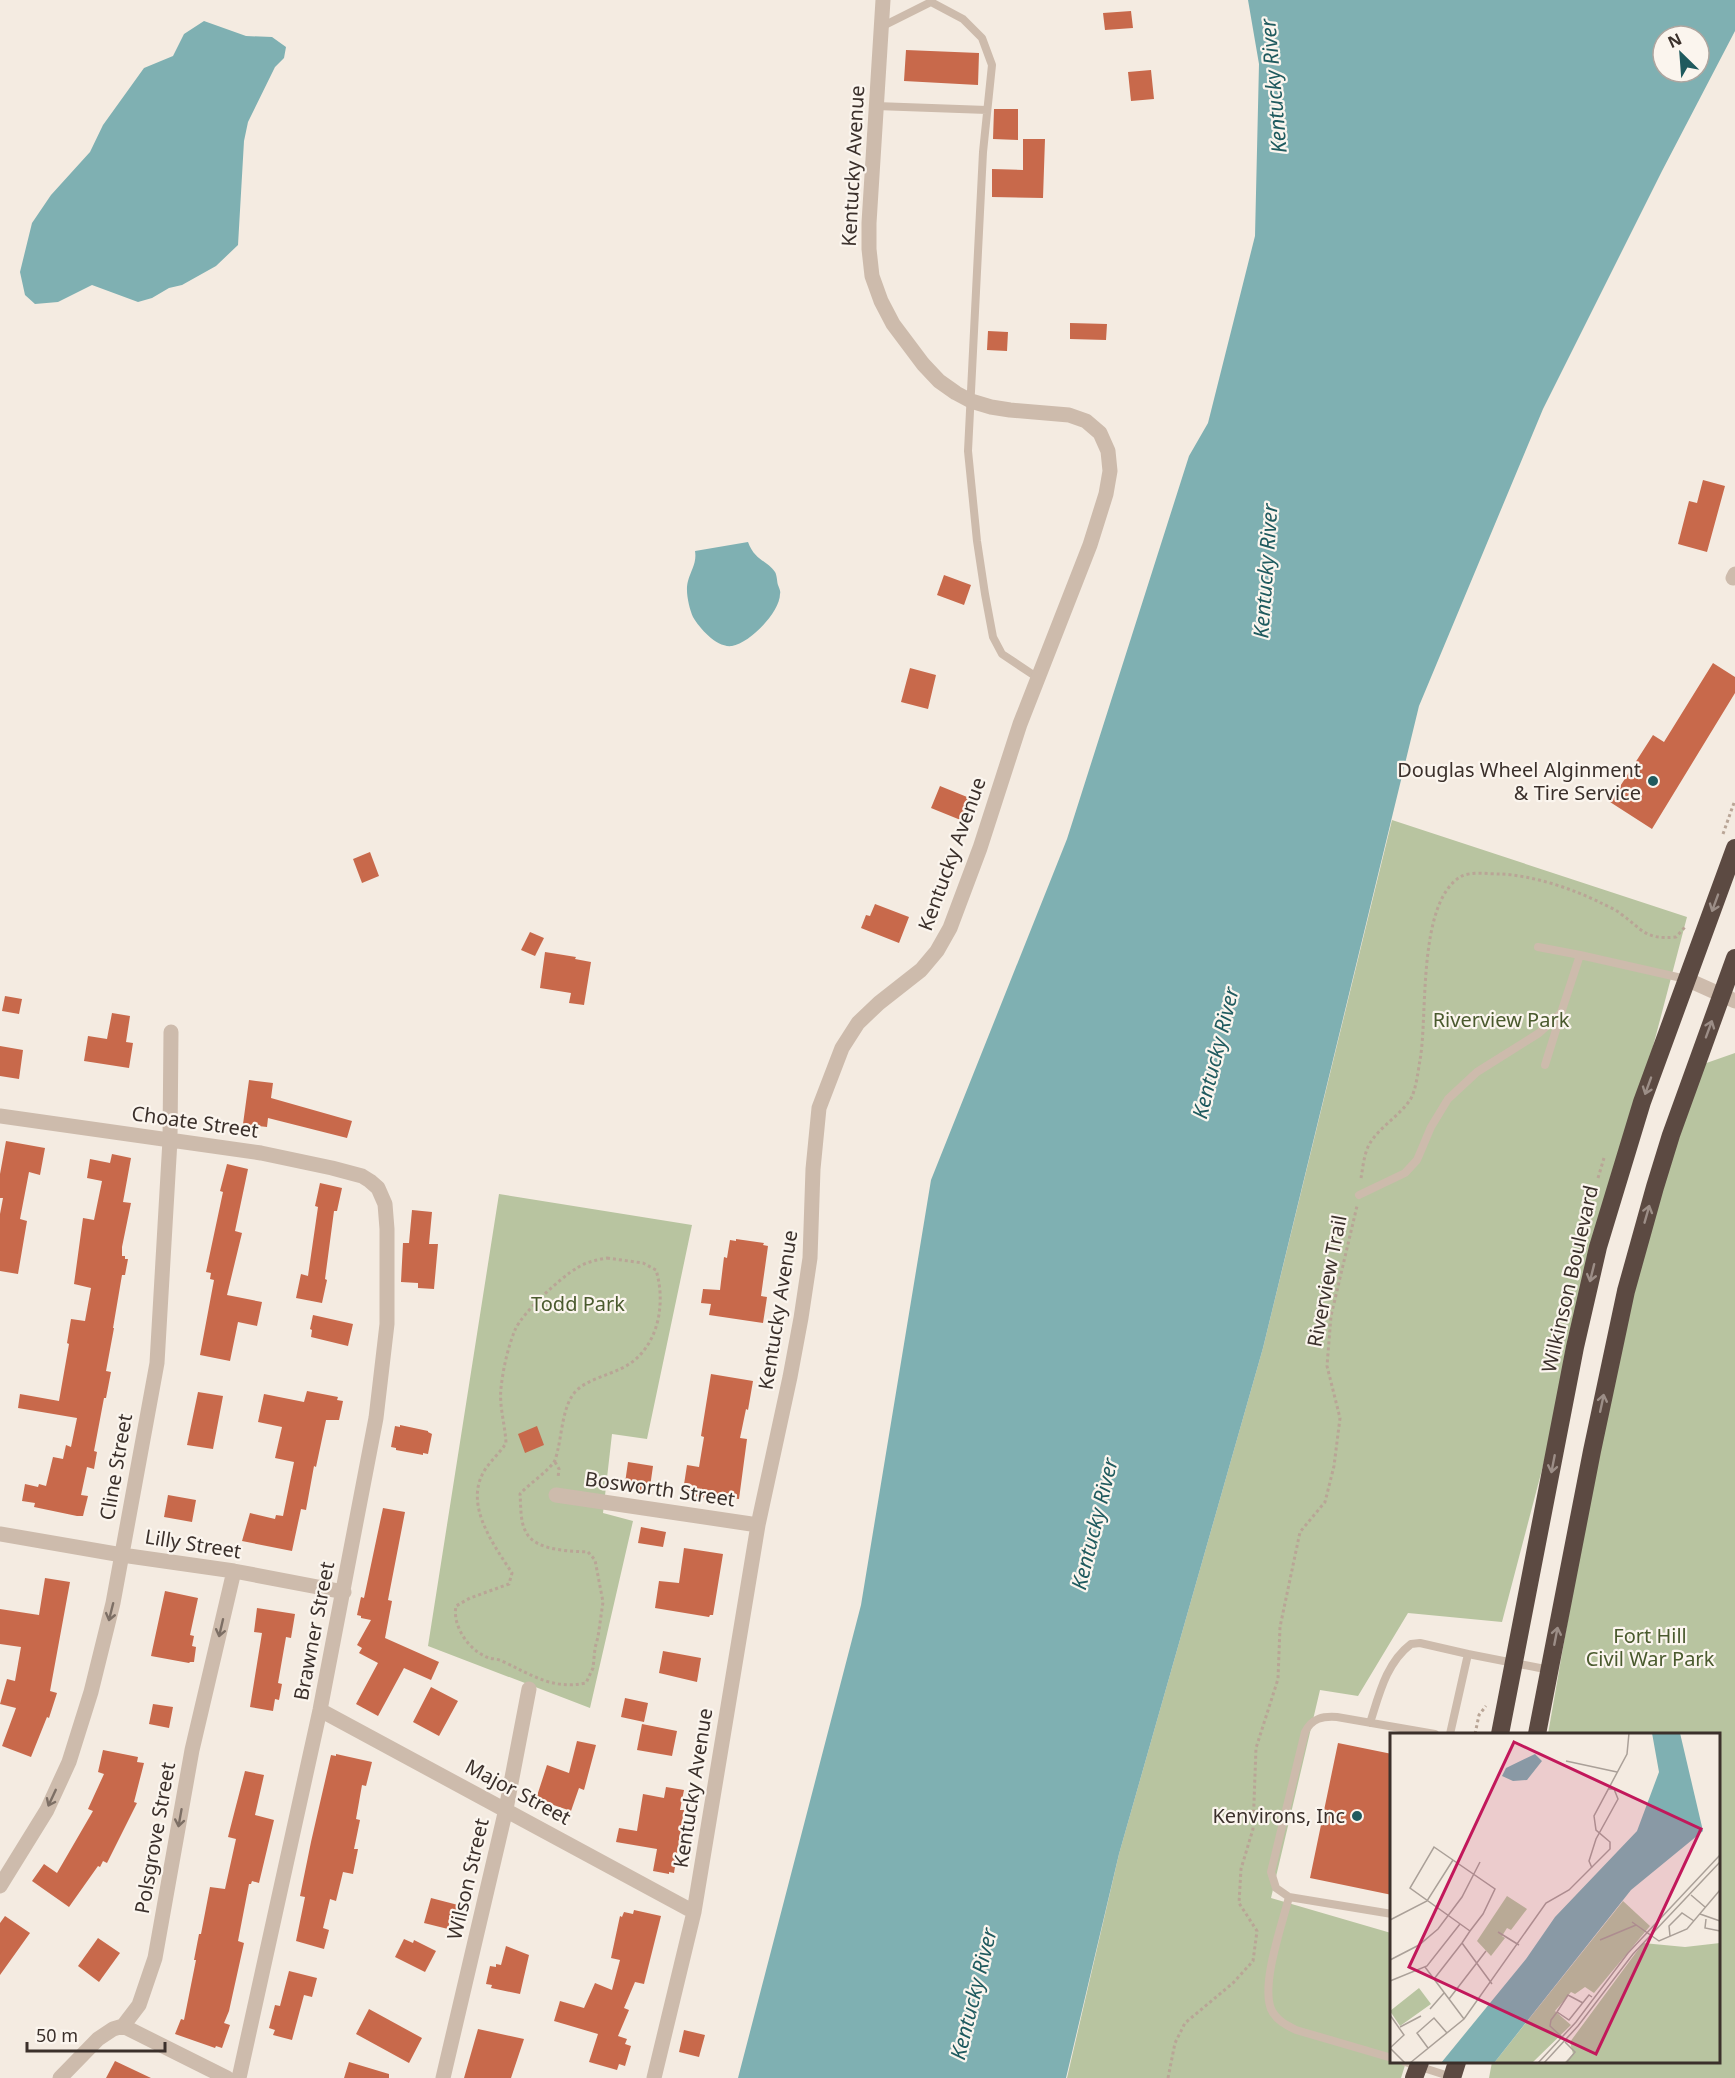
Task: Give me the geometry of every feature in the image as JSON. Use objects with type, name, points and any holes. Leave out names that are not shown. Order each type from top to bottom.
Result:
[{"type":"highway","name":"Wilkinson Boulevard","points":[[1500,1733],[1575,1347],[1598,1247],[1639,1112],[1686,980],[1729,841]]},
{"type":"highway","points":[[1537,1733],[1592,1451],[1629,1280],[1654,1186],[1689,1084],[1728,998],[1735,958]]},
{"type":"street","name":"Kentucky Avenue","points":[[654,2078],[694,1912],[758,1525],[790,1377],[808,1270],[812,1228],[813,1169],[819,1108],[842,1048],[858,1023],[921,970],[937,951],[950,928],[980,849],[1020,724],[1099,519],[1110,471],[1108,451],[1101,433],[1086,421],[1069,415],[991,407],[971,401],[939,381],[908,346],[880,301],[872,276],[869,223],[883,0]]},
{"type":"street","points":[[1686,980],[1728,998]]},
{"type":"street","name":"Cline Street","points":[[0,1886],[47,1810],[69,1762],[91,1692],[113,1603],[157,1363],[170,1140],[171,1032]]},
{"type":"street","name":"Choate Street","points":[[0,1116],[261,1153],[362,1176],[378,1188]]},
{"type":"street","name":"Brawner Street","points":[[239,2078],[320,1710],[376,1418],[387,1324],[387,1229],[385,1204],[378,1188]]},
{"type":"street","name":"Bosworth Street","points":[[556,1495],[758,1525]]},
{"type":"street","name":"Lilly Street","points":[[0,1534],[234,1571],[344,1592]]},
{"type":"street","name":"Polsgrove Street","points":[[60,2078],[98,2039],[113,2029],[123,2026],[138,2006],[154,1958],[192,1750],[234,1571]]},
{"type":"street","name":"Wilson Street","points":[[443,2078],[506,1809],[529,1689]]},
{"type":"street","name":"Major Street","points":[[320,1710],[694,1912]]},
{"type":"street","points":[[123,2026],[227,2078]]},
{"type":"lane","points":[[881,27],[930,1],[963,19],[982,38],[992,65],[982,152],[968,451],[977,541],[993,637],[1002,654],[1038,678]]},
{"type":"lane","points":[[876,106],[987,110]]},
{"type":"lane","points":[[1538,947],[1686,980]]},
{"type":"lane","points":[[1545,1065],[1580,955]]},
{"type":"lane","points":[[1359,1195],[1405,1173],[1417,1160],[1431,1127],[1448,1099],[1477,1072],[1539,1033],[1561,1013]]},
{"type":"lane","points":[[1370,1723],[1384,1681],[1394,1662],[1411,1644],[1420,1643],[1550,1670]]},
{"type":"lane","points":[[1450,1733],[1468,1654]]},
{"type":"lane","points":[[1390,1914],[1289,1897],[1276,1888],[1271,1872],[1305,1731],[1309,1725],[1316,1719],[1327,1717],[1429,1733]]},
{"type":"lane","points":[[1289,1897],[1269,1975],[1268,1990],[1271,2009],[1285,2025],[1296,2030],[1390,2057]]},
{"type":"lane","points":[[1414,2067],[1454,2072]]},
{"type":"path","points":[[1729,841],[1735,800]]},
{"type":"path","name":"Riverview Trail","points":[[1168,2078],[1175,2043],[1185,2023],[1233,1983],[1253,1961],[1257,1931],[1239,1903],[1241,1869],[1252,1829],[1256,1748],[1278,1679],[1280,1627],[1300,1532],[1325,1502],[1334,1466],[1340,1418],[1327,1366],[1331,1316],[1359,1195],[1364,1159],[1370,1143],[1411,1098],[1420,1058],[1424,979],[1437,911],[1447,891],[1460,878],[1472,874],[1514,875],[1591,898],[1619,913],[1641,932],[1659,939],[1676,937],[1689,922]]},
{"type":"path","points":[[607,1258],[643,1263],[656,1270],[661,1287],[660,1304],[652,1338],[645,1352],[635,1362],[575,1391],[569,1402],[555,1462],[542,1473],[520,1494],[521,1515],[525,1531],[532,1542],[572,1551],[588,1552],[595,1560],[603,1602],[593,1668],[586,1683],[570,1686],[532,1677],[500,1660],[487,1657],[472,1646],[459,1629],[454,1616],[456,1606],[470,1598],[508,1584],[512,1573],[480,1514],[477,1496],[483,1472],[506,1443],[500,1399],[501,1386],[516,1328],[522,1318],[543,1297],[578,1267],[594,1260],[607,1258]]},
{"type":"green space","name":"Riverview Park","points":[[1392,820],[1687,917],[1502,1622],[1408,1613],[1358,1696],[1320,1690],[1271,1898],[1390,1933],[1390,2063],[1406,2063],[1401,2078],[1067,2078],[1119,1854],[1263,1348]]},
{"type":"green space","name":"Fort Hill Civil War Park","points":[[1735,1053],[1735,2078],[1489,2078],[1492,2063],[1720,2063],[1720,1733],[1548,1733],[1621,1314],[1695,1067]]},
{"type":"green space","name":"Todd Park","points":[[499,1194],[692,1225],[647,1439],[612,1434],[603,1513],[633,1521],[590,1708],[428,1646]]},
{"type":"water","name":"Kentucky River","points":[[1248,0],[1735,0],[1735,31],[1711,77],[1711,24],[1651,24],[1651,84],[1707,84],[1543,409],[1419,706],[1263,1348],[1119,1854],[1066,2078],[738,2078],[861,1605],[931,1180],[1067,839],[1189,456],[1208,423],[1255,236],[1259,64]]},
{"type":"water","points":[[204,21],[246,36],[272,37],[286,47],[284,58],[275,67],[248,122],[244,141],[238,245],[216,266],[152,298],[138,302],[92,285],[58,302],[35,304],[25,295],[20,272],[32,223],[51,195],[90,152],[103,125],[144,68],[173,56],[184,34]]},
{"type":"water","points":[[748,542],[754,553],[775,572],[780,592],[779,601],[770,618],[755,633],[739,644],[726,646],[710,637],[693,617],[688,599],[688,581],[695,551]]},
{"type":"building","points":[[1131,11],[1133,28],[1105,30],[1103,13]]},
{"type":"building","points":[[906,50],[979,53],[978,85],[904,81]]},
{"type":"building","points":[[1151,70],[1154,99],[1131,101],[1128,72]]},
{"type":"building","points":[[994,109],[1018,109],[1018,140],[993,139]]},
{"type":"building","points":[[1023,139],[1045,139],[1043,198],[992,197],[992,169],[1023,170]]},
{"type":"building","points":[[1070,323],[1107,324],[1106,340],[1070,339]]},
{"type":"building","points":[[988,331],[1008,332],[1007,351],[987,350]]},
{"type":"building","points":[[1703,480],[1725,486],[1707,552],[1678,544],[1689,501],[1697,503]]},
{"type":"building","points":[[944,575],[971,585],[964,605],[937,595]]},
{"type":"building","points":[[1713,663],[1735,677],[1735,693],[1652,829],[1610,802],[1653,735],[1664,742]]},
{"type":"building","points":[[910,668],[936,675],[928,709],[901,702]]},
{"type":"building","points":[[940,786],[972,799],[963,821],[931,808]]},
{"type":"building","points":[[370,852],[379,876],[362,883],[353,859]]},
{"type":"building","points":[[875,904],[909,917],[899,943],[861,928],[866,915],[870,916]]},
{"type":"building","points":[[530,932],[544,938],[535,956],[521,950]]},
{"type":"building","points":[[545,952],[591,962],[584,1005],[569,1003],[571,993],[540,988]]},
{"type":"building","points":[[5,996],[22,999],[19,1014],[2,1011]]},
{"type":"building","points":[[112,1013],[130,1016],[126,1042],[133,1043],[129,1068],[84,1061],[88,1036],[107,1039]]},
{"type":"building","points":[[0,1046],[23,1050],[19,1079],[0,1076]]},
{"type":"building","points":[[249,1080],[273,1083],[271,1098],[352,1121],[347,1138],[268,1118],[267,1127],[243,1124]]},
{"type":"building","points":[[6,1141],[45,1148],[40,1175],[29,1172],[20,1219],[27,1221],[18,1274],[0,1271],[0,1214],[3,1198],[0,1198],[0,1174]]},
{"type":"building","points":[[112,1154],[131,1158],[123,1202],[131,1203],[122,1247],[122,1256],[128,1259],[125,1275],[122,1275],[106,1371],[111,1372],[94,1451],[97,1452],[94,1469],[87,1467],[81,1495],[88,1496],[83,1516],[77,1516],[34,1507],[35,1503],[22,1501],[25,1484],[46,1486],[53,1457],[63,1459],[66,1445],[71,1447],[77,1418],[18,1408],[20,1394],[59,1401],[71,1319],[85,1321],[91,1288],[74,1284],[83,1218],[94,1220],[102,1181],[87,1178],[90,1159],[110,1163]]},
{"type":"building","points":[[227,1164],[248,1169],[235,1231],[242,1233],[227,1295],[262,1302],[257,1326],[238,1322],[230,1361],[200,1355],[214,1280],[210,1279],[211,1273],[206,1272]]},
{"type":"building","points":[[320,1183],[342,1188],[337,1211],[334,1211],[325,1279],[327,1280],[322,1303],[296,1298],[301,1274],[308,1276],[318,1207],[315,1206]]},
{"type":"building","points":[[412,1210],[432,1212],[429,1244],[438,1244],[434,1289],[418,1288],[418,1283],[401,1282],[403,1243],[409,1243]]},
{"type":"building","points":[[736,1239],[764,1243],[763,1245],[768,1246],[761,1296],[767,1297],[763,1323],[709,1315],[711,1304],[701,1303],[703,1289],[720,1290],[724,1257],[727,1258],[730,1240],[736,1241]]},
{"type":"building","points":[[313,1315],[353,1324],[348,1346],[311,1337]]},
{"type":"building","points":[[711,1374],[753,1381],[740,1438],[747,1439],[739,1499],[728,1498],[727,1501],[694,1496],[695,1493],[683,1491],[687,1465],[699,1467],[704,1437],[701,1436]]},
{"type":"building","points":[[307,1391],[338,1397],[337,1400],[343,1401],[339,1420],[326,1420],[306,1510],[301,1509],[292,1551],[242,1541],[250,1513],[275,1519],[276,1515],[283,1516],[294,1462],[275,1458],[282,1427],[258,1422],[264,1394],[304,1402]]},
{"type":"building","points":[[198,1392],[223,1396],[213,1449],[187,1445]]},
{"type":"building","points":[[400,1425],[428,1431],[432,1434],[428,1454],[396,1450],[391,1447],[395,1426],[400,1427]]},
{"type":"building","points":[[537,1426],[544,1445],[525,1453],[518,1434]]},
{"type":"building","points":[[628,1462],[653,1466],[650,1487],[646,1486],[645,1491],[629,1489],[630,1484],[625,1483]]},
{"type":"building","points":[[168,1495],[196,1500],[192,1522],[164,1517]]},
{"type":"building","points":[[383,1508],[405,1512],[388,1600],[392,1601],[385,1638],[439,1662],[431,1680],[404,1668],[378,1716],[356,1704],[378,1663],[359,1653],[362,1648],[357,1645],[371,1620],[357,1615],[361,1597],[364,1598]]},
{"type":"building","points":[[641,1527],[666,1532],[663,1547],[638,1543]]},
{"type":"building","points":[[684,1548],[723,1554],[713,1615],[709,1617],[655,1608],[659,1581],[679,1583]]},
{"type":"building","points":[[45,1578],[70,1582],[50,1691],[57,1693],[49,1718],[47,1717],[31,1757],[2,1746],[16,1708],[0,1704],[7,1679],[15,1681],[21,1647],[0,1644],[0,1609],[39,1615]]},
{"type":"building","points":[[165,1591],[198,1598],[190,1635],[194,1636],[192,1646],[196,1647],[194,1662],[151,1656]]},
{"type":"building","points":[[257,1608],[295,1614],[291,1638],[286,1637],[278,1683],[282,1684],[279,1700],[275,1699],[273,1711],[250,1707],[262,1633],[254,1632]]},
{"type":"building","points":[[663,1651],[701,1658],[697,1682],[659,1673]]},
{"type":"building","points":[[431,1687],[458,1701],[439,1736],[413,1722]]},
{"type":"building","points":[[625,1698],[648,1703],[644,1722],[621,1717]]},
{"type":"building","points":[[153,1704],[173,1707],[169,1728],[149,1724]]},
{"type":"building","points":[[642,1724],[677,1731],[672,1756],[637,1750]]},
{"type":"building","points":[[577,1741],[596,1745],[584,1790],[579,1788],[571,1811],[536,1799],[547,1765],[569,1773]]},
{"type":"building","name":"Kenvirons, Inc","points":[[1338,1743],[1390,1754],[1390,1895],[1310,1878]]},
{"type":"building","points":[[103,1750],[138,1757],[137,1762],[144,1763],[134,1802],[137,1803],[107,1863],[103,1861],[100,1867],[98,1866],[69,1907],[32,1881],[44,1864],[57,1873],[93,1811],[88,1809],[104,1774],[98,1772]]},
{"type":"building","points":[[336,1754],[372,1762],[366,1786],[362,1785],[356,1819],[360,1820],[354,1849],[358,1849],[353,1874],[343,1872],[336,1901],[330,1899],[323,1928],[329,1930],[324,1949],[296,1941],[305,1897],[300,1896],[311,1842],[331,1755],[336,1756]]},
{"type":"building","points":[[245,1771],[264,1775],[255,1815],[274,1820],[259,1883],[252,1881],[249,1884],[238,1941],[244,1943],[229,2011],[224,2023],[230,2025],[222,2048],[216,2046],[215,2048],[175,2034],[181,2019],[184,2020],[210,1887],[225,1889],[236,1839],[228,1837]]},
{"type":"building","points":[[666,1787],[684,1790],[680,1810],[684,1810],[674,1873],[669,1872],[669,1874],[653,1871],[657,1849],[616,1842],[619,1828],[637,1831],[643,1794],[664,1798]]},
{"type":"building","points":[[431,1898],[458,1905],[454,1922],[450,1920],[448,1929],[424,1923]]},
{"type":"building","points":[[634,1910],[661,1916],[644,1984],[635,1982],[624,2008],[629,2010],[618,2036],[627,2039],[625,2044],[631,2046],[625,2066],[619,2064],[617,2070],[589,2062],[598,2034],[554,2021],[560,2001],[584,2008],[595,1983],[612,1990],[620,1960],[611,1958],[620,1916],[622,1917],[624,1912],[633,1914]]},
{"type":"building","points":[[5,1916],[30,1933],[0,1975],[0,1923]]},
{"type":"building","points":[[98,1938],[120,1953],[99,1982],[78,1966]]},
{"type":"building","points":[[404,1939],[413,1943],[414,1940],[436,1951],[425,1972],[395,1957]]},
{"type":"building","points":[[506,1946],[529,1955],[520,1994],[491,1988],[492,1985],[486,1984],[490,1966],[501,1965]]},
{"type":"building","points":[[289,1971],[317,1978],[312,1997],[304,1995],[292,2040],[273,2035],[275,2030],[269,2028],[275,2005],[280,2006]]},
{"type":"building","points":[[369,2009],[422,2038],[409,2063],[356,2034]]},
{"type":"building","points":[[478,2029],[524,2039],[511,2078],[464,2078]]},
{"type":"building","points":[[684,2030],[705,2035],[699,2057],[679,2052]]},
{"type":"building","points":[[115,2061],[151,2078],[106,2078]]},
{"type":"building","points":[[349,2062],[389,2074],[389,2078],[344,2078]]},
{"type":"place","name":"Douglas Wheel Alginment & Tire Service","points":[[1653,781]]},
{"type":"place","name":"Kenvirons, Inc","points":[[1357,1816]]}]
